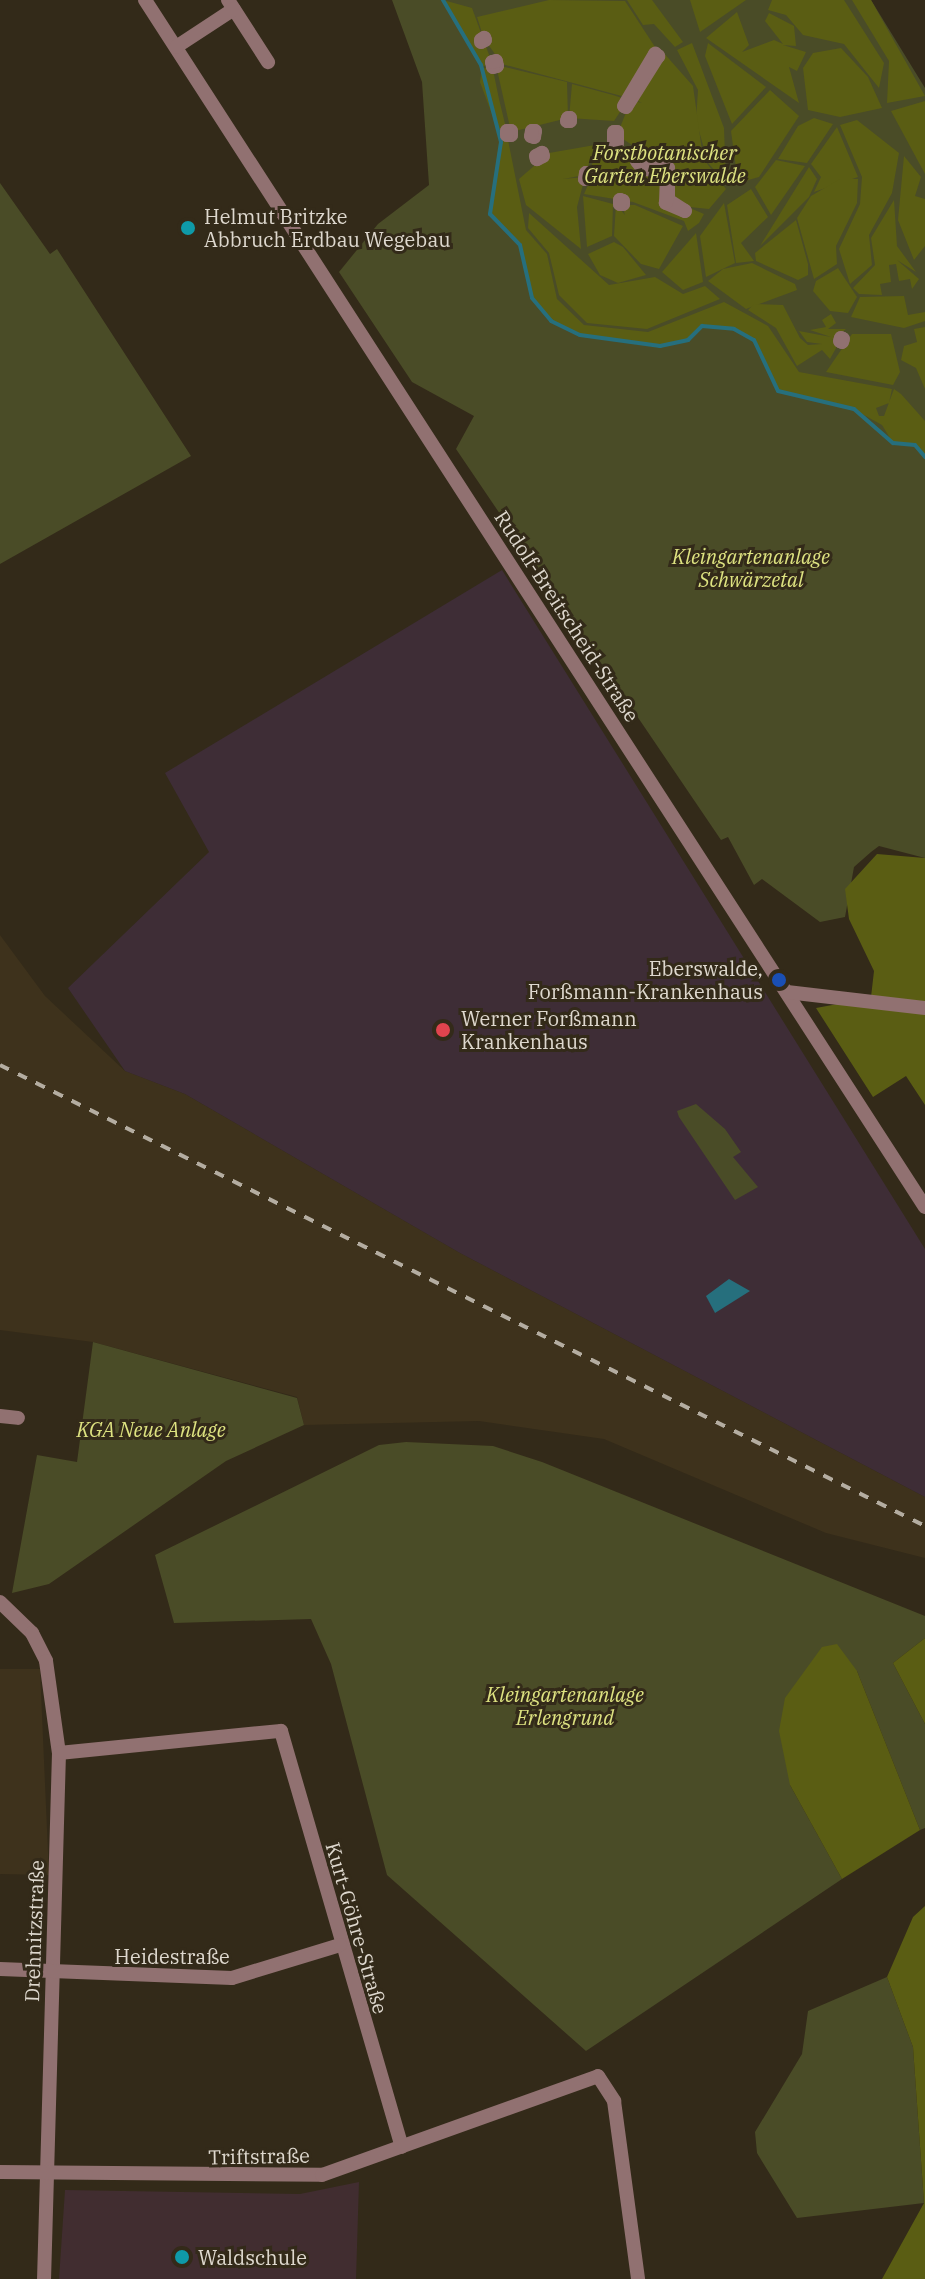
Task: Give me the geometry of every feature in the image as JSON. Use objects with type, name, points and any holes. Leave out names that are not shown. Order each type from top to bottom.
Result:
[{"type":"street","name":"Rudolf-Breitscheid-Straße","points":[[145,0],[925,1207]]},
{"type":"street","points":[[176,47],[231,5],[268,62]]},
{"type":"street","points":[[637,161],[668,168],[668,202],[685,211],[671,208],[665,202],[667,171],[643,169],[637,161]]},
{"type":"street","points":[[787,992],[925,1008]]},
{"type":"street","points":[[0,1416],[18,1418]]},
{"type":"street","name":"Drehnitzstraße","points":[[0,1602],[32,1633],[46,1661],[59,1753],[44,2279]]},
{"type":"street","name":"Kurt-Göhre-Straße","points":[[59,1753],[281,1731],[340,1945],[402,2147]]},
{"type":"street","name":"Heidestraße","points":[[0,1969],[52,1976],[232,1978],[340,1945]]},
{"type":"street","name":"Triftstraße","points":[[0,2172],[265,2180],[322,2175],[598,2076],[614,2101],[638,2279]]},
{"type":"shaded area","name":"Werner Forßmann Krankenhaus","points":[[502,570],[925,1249],[925,1497],[460,1253],[185,1094],[125,1071],[68,988],[209,852],[165,773]]},
{"type":"shaded area","points":[[0,935],[45,996],[125,1071],[185,1094],[460,1253],[925,1497],[925,1558],[826,1533],[604,1439],[479,1421],[304,1425],[297,1397],[93,1342],[0,1330]]},
{"type":"shaded area","points":[[0,1669],[40,1669],[49,1875],[0,1874]]},
{"type":"shaded area","points":[[359,2182],[356,2279],[59,2279],[65,2190],[300,2194]]},
{"type":"green space","points":[[392,0],[871,0],[925,88],[925,858],[879,846],[854,867],[845,917],[820,922],[762,879],[754,885],[728,837],[721,840],[456,449],[474,416],[412,382],[339,272],[378,224],[429,185],[422,82]]},
{"type":"green space","points":[[443,0],[472,8],[492,63],[482,67]]},
{"type":"green space","points":[[549,0],[625,1],[657,50],[629,98],[502,64],[485,40],[493,36],[484,39],[477,17]]},
{"type":"green space","points":[[627,0],[652,0],[683,42],[675,47],[654,24],[643,25]]},
{"type":"green space","points":[[690,0],[746,0],[700,32]]},
{"type":"green space","points":[[772,0],[844,0],[884,63],[879,88],[844,44],[803,35],[786,15],[768,10]]},
{"type":"green space","points":[[852,0],[871,0],[925,96],[887,103],[889,61]]},
{"type":"green space","points":[[737,12],[749,45],[742,52],[774,40],[783,44],[765,21],[769,13],[794,26],[796,46],[783,45],[806,52],[797,71],[789,67],[799,103],[706,38]]},
{"type":"green space","points":[[692,43],[724,128],[726,183],[708,163],[696,120],[698,90],[677,50]]},
{"type":"green space","points":[[708,43],[766,87],[732,124],[705,56]]},
{"type":"green space","points":[[841,48],[868,77],[882,108],[840,117],[808,110],[803,68],[813,53]]},
{"type":"green space","name":"Forstbotanischer Garten Eberswalde","points":[[662,51],[693,86],[703,158],[726,189],[709,209],[670,205],[671,171],[617,135],[631,100],[642,103],[632,98]]},
{"type":"green space","points":[[492,65],[507,132],[497,128],[480,82],[482,69]]},
{"type":"green space","points":[[496,65],[567,82],[568,118],[511,132]]},
{"type":"green space","points":[[572,84],[628,100],[614,121],[569,118]]},
{"type":"green space","points":[[770,90],[799,116],[759,177],[738,183],[731,131]]},
{"type":"green space","points":[[925,101],[925,174],[891,111]]},
{"type":"green space","points":[[814,118],[833,124],[807,163],[778,159],[798,126]]},
{"type":"green space","points":[[857,120],[899,153],[892,193],[869,235],[872,265],[850,284],[839,249],[860,204],[862,177],[840,125]]},
{"type":"green space","points":[[837,127],[858,177],[814,192],[821,177],[811,164]]},
{"type":"green space","points":[[507,135],[526,230],[547,254],[557,299],[584,325],[648,332],[724,302],[768,326],[799,372],[892,389],[889,402],[894,389],[901,394],[925,421],[925,457],[915,445],[893,443],[882,425],[855,410],[778,391],[754,340],[734,329],[702,326],[688,340],[660,346],[588,337],[551,321],[531,295],[522,248],[489,210],[500,137]],"holes":[[[889,403],[884,416],[879,416],[876,408]]]},
{"type":"green space","points":[[599,143],[638,166],[663,169],[664,197],[704,214],[699,223],[688,231],[684,221],[633,202],[584,194],[592,176],[600,177],[589,174]]},
{"type":"green space","points":[[595,145],[585,175],[563,179],[585,177],[577,207],[581,249],[526,205],[519,179],[549,153]]},
{"type":"green space","points":[[904,156],[921,177],[915,196],[925,199],[925,246],[914,260],[898,220]]},
{"type":"green space","points":[[776,160],[805,166],[771,215],[755,187]]},
{"type":"green space","points":[[809,167],[817,179],[809,197],[760,246]]},
{"type":"green space","points":[[840,179],[858,179],[857,203],[836,246],[837,264],[814,279],[797,218],[811,196]]},
{"type":"green space","points":[[0,183],[50,254],[57,249],[191,456],[0,564]]},
{"type":"green space","points":[[751,189],[768,217],[741,243],[754,261],[736,263],[727,205]]},
{"type":"green space","points":[[583,196],[613,204],[612,236],[587,247]]},
{"type":"green space","points":[[894,200],[897,246],[916,272],[897,260],[919,279],[912,289],[910,279],[899,281],[896,264],[889,265],[891,282],[880,284],[882,295],[859,294],[853,288],[875,265],[871,238]]},
{"type":"green space","points":[[724,203],[735,263],[706,277],[700,236]]},
{"type":"green space","points":[[616,204],[625,215],[622,205],[635,205],[683,226],[659,269],[641,264],[614,236]]},
{"type":"green space","points":[[529,213],[609,285],[655,277],[683,294],[705,286],[720,299],[647,329],[587,323],[559,295],[549,253],[528,228]]},
{"type":"green space","points":[[796,220],[808,264],[808,275],[798,280],[756,261],[755,253]]},
{"type":"green space","points":[[696,233],[703,282],[683,290],[662,272]]},
{"type":"green space","points":[[614,242],[623,247],[646,275],[618,283],[600,275],[588,254]]},
{"type":"green space","points":[[752,263],[795,284],[797,290],[746,309],[708,281],[723,269]]},
{"type":"green space","points":[[838,268],[857,297],[848,313],[830,311],[813,291],[816,281]]},
{"type":"green space","points":[[904,296],[908,315],[925,312],[925,321],[904,328],[851,317],[860,297]]},
{"type":"green space","points":[[754,304],[783,305],[800,338],[808,345],[822,344],[807,342],[799,331],[831,337],[810,330],[826,327],[822,320],[831,314],[836,323],[828,329],[846,329],[832,340],[840,341],[830,359],[822,350],[797,366],[776,328],[748,310]]},
{"type":"green space","points":[[925,327],[925,389],[916,368],[901,360],[904,346],[917,342],[914,329]]},
{"type":"green space","points":[[852,334],[891,334],[900,372],[893,385],[826,372]]},
{"type":"green space","points":[[877,854],[925,858],[925,1006],[871,997],[874,971],[849,919],[845,889]]},
{"type":"green space","points":[[843,1003],[925,1012],[925,1105],[906,1076],[873,1097],[816,1008]]},
{"type":"green space","points":[[696,1104],[725,1129],[741,1152],[733,1157],[758,1187],[735,1200],[679,1117],[677,1111]]},
{"type":"green space","name":"KGA Neue Anlage","points":[[93,1342],[297,1398],[304,1425],[226,1461],[49,1584],[12,1593],[37,1455],[77,1462]]},
{"type":"green space","name":"Kleingartenanlage Erlengrund","points":[[406,1442],[493,1446],[542,1462],[925,1616],[925,1638],[893,1663],[925,1724],[925,1828],[920,1830],[857,1671],[790,1785],[842,1879],[586,2051],[387,1875],[331,1664],[311,1619],[174,1623],[155,1555],[379,1445]]},
{"type":"green space","points":[[925,1638],[925,1724],[893,1663]]},
{"type":"green space","points":[[837,1644],[857,1671],[920,1830],[842,1879],[790,1785],[779,1731],[785,1698],[822,1647]]},
{"type":"green space","points":[[925,1906],[925,2279],[882,2279],[924,2203],[913,2047],[887,1977],[913,1917]]},
{"type":"green space","points":[[887,1977],[913,2047],[924,2203],[797,2218],[757,2153],[755,2132],[802,2054],[808,2011]]},
{"type":"water","points":[[729,1279],[750,1291],[715,1313],[706,1296]]},
{"type":"waterway","points":[[443,0],[481,65],[501,142],[490,214],[520,245],[532,298],[551,321],[580,335],[660,346],[688,340],[702,326],[734,329],[754,340],[778,391],[854,409],[893,443],[915,445],[925,457]]},
{"type":"railway","points":[[0,1065],[925,1526]]},
{"type":"place","name":"Helmut Britzke Abbruch Erdbau Wegebau","points":[[188,228]]},
{"type":"place","name":"Eberswalde, Forßmann-Krankenhaus","points":[[779,980]]},
{"type":"place","name":"Werner Forßmann Krankenhaus","points":[[443,1030]]},
{"type":"place","name":"Waldschule","points":[[182,2257]]},
{"type":"park label","name":"Kleingartenanlage Schwärzetal","points":[[751,568]]}]
